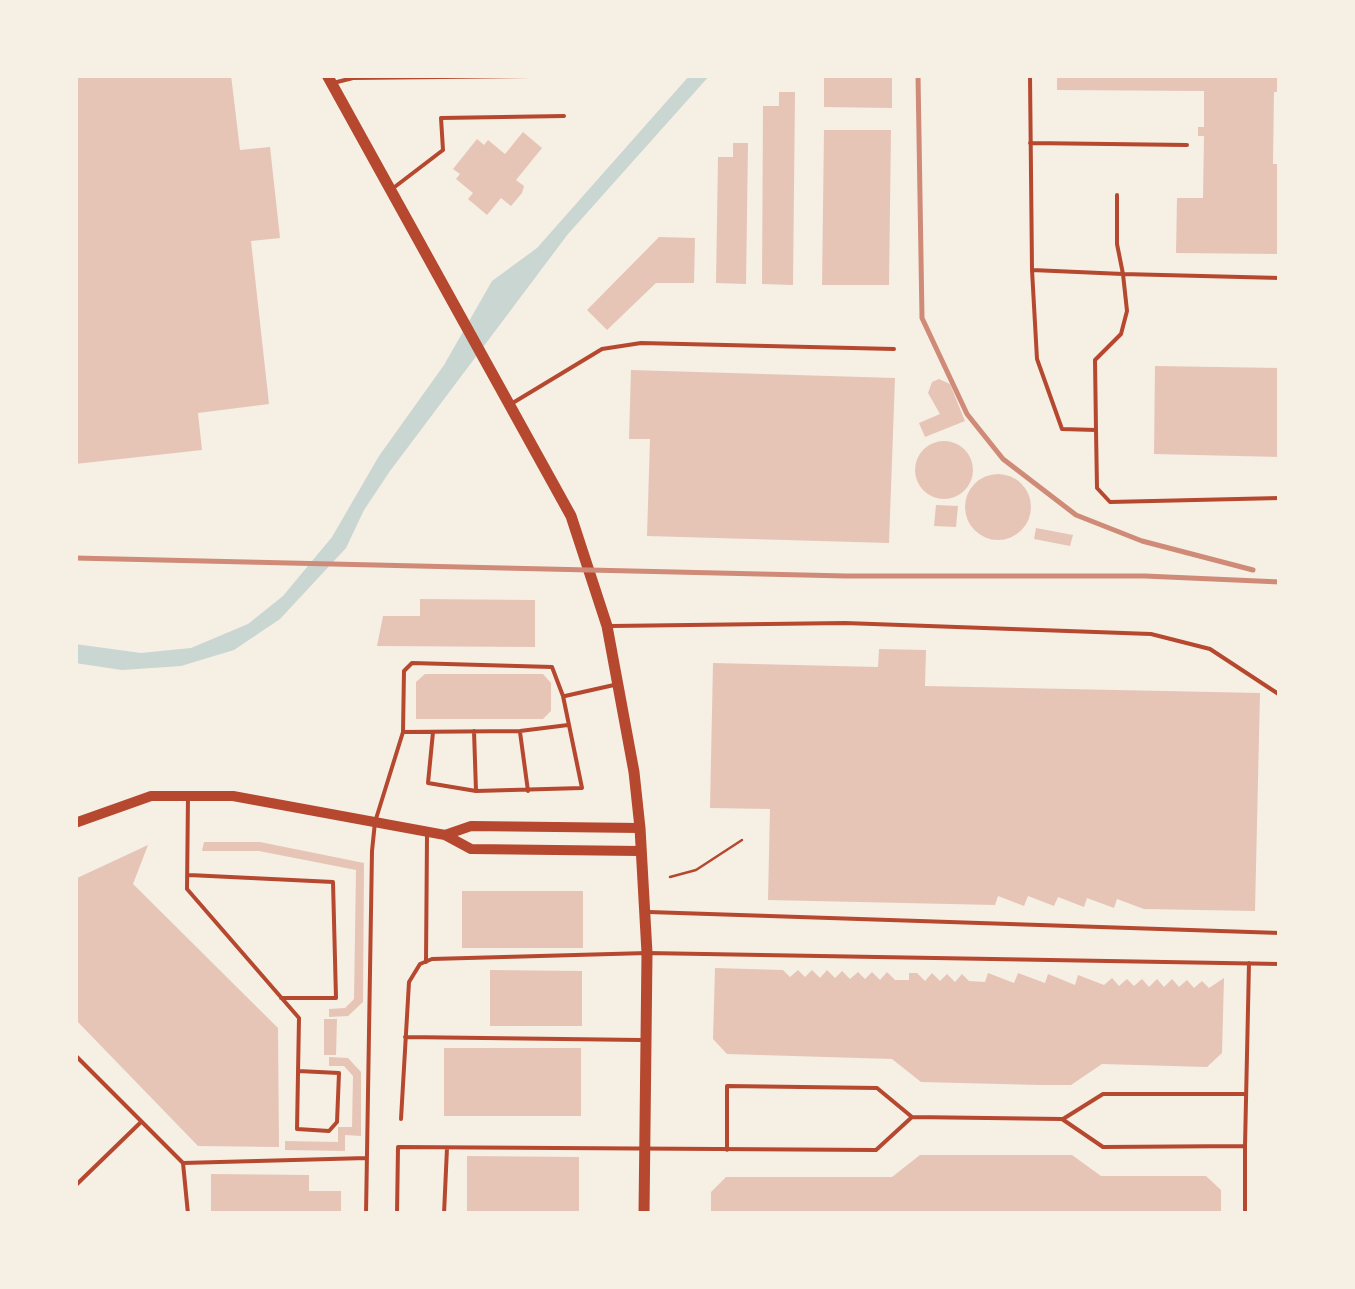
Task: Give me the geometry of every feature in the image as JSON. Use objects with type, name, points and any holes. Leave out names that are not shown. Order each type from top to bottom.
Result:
[{"type":"main road","points":[[330,79],[571,516],[606,626],[640,828],[647,953],[644,1214]]},
{"type":"street","points":[[75,824],[151,796],[232,796],[445,834],[471,849],[640,852]]},
{"type":"street","points":[[445,834],[471,826],[640,828]]},
{"type":"lane","points":[[330,79],[620,75]]},
{"type":"lane","points":[[1030,75],[1037,358],[1062,429],[1096,430]]},
{"type":"lane","points":[[392,189],[443,150],[440,118],[564,116]]},
{"type":"lane","points":[[1030,144],[1187,145]]},
{"type":"lane","points":[[1118,196],[1117,244],[1127,311],[1120,334],[1094,360],[1097,488],[1110,502],[1280,498]]},
{"type":"lane","points":[[1032,270],[1280,278]]},
{"type":"lane","points":[[511,404],[602,350],[641,343],[894,349]]},
{"type":"lane","points":[[606,626],[845,622],[1152,634],[1210,649],[1280,695]]},
{"type":"lane","points":[[366,1214],[375,822],[403,732],[404,671],[412,663],[552,667],[563,696],[582,788],[476,791],[428,783],[432,732]]},
{"type":"lane","points":[[563,696],[618,684]]},
{"type":"lane","points":[[403,732],[520,731],[568,725]]},
{"type":"lane","points":[[520,731],[528,792]]},
{"type":"lane","points":[[474,732],[476,791]]},
{"type":"lane","points":[[188,796],[187,888],[299,1018],[298,1072],[297,1128],[329,1130],[337,1122],[339,1073],[298,1072]]},
{"type":"lane","points":[[401,1119],[410,982],[426,962],[428,831]]},
{"type":"lane","points":[[187,874],[333,882],[336,998],[282,998]]},
{"type":"lane","points":[[644,912],[1280,932]]},
{"type":"lane","points":[[426,962],[647,953],[1280,964]]},
{"type":"lane","points":[[1245,1214],[1249,963]]},
{"type":"lane","points":[[405,1037],[646,1040]]},
{"type":"lane","points":[[75,1055],[183,1163],[188,1214]]},
{"type":"lane","points":[[728,1150],[727,1086],[876,1088],[912,1117],[1062,1119],[1103,1094],[1246,1094]]},
{"type":"lane","points":[[397,1214],[398,1148],[876,1150],[912,1117]]},
{"type":"lane","points":[[1062,1119],[1103,1147],[1245,1146]]},
{"type":"lane","points":[[75,1186],[141,1122]]},
{"type":"lane","points":[[444,1214],[446,1148]]},
{"type":"lane","points":[[183,1163],[368,1158]]},
{"type":"path","points":[[670,877],[696,870],[742,840]]},
{"type":"shaded area","points":[[690,75],[710,75],[568,234],[390,471],[364,510],[346,548],[280,619],[234,650],[181,666],[122,670],[75,663],[75,644],[141,653],[191,648],[248,624],[283,596],[332,537],[379,456],[444,365],[492,281],[537,248]]},
{"type":"building","points":[[75,75],[231,75],[240,150],[270,147],[280,238],[251,241],[269,404],[198,413],[202,450],[75,464]]},
{"type":"building","points":[[824,75],[892,75],[892,108],[824,107]]},
{"type":"building","points":[[1057,75],[1280,75],[1280,92],[1274,92],[1273,164],[1280,164],[1280,254],[1176,253],[1177,198],[1203,198],[1204,136],[1198,136],[1198,127],[1204,127],[1204,91],[1057,90]]},
{"type":"building","points":[[779,92],[795,92],[793,285],[762,284],[763,106],[779,106]]},
{"type":"building","points":[[824,130],[891,130],[889,285],[822,285]]},
{"type":"building","points":[[523,132],[542,148],[516,180],[524,186],[522,193],[511,206],[501,198],[487,215],[468,199],[473,193],[456,179],[460,174],[453,169],[477,139],[484,145],[488,140],[505,154]]},
{"type":"building","points":[[733,143],[748,143],[746,284],[716,283],[718,157],[733,157]]},
{"type":"building","points":[[659,237],[695,238],[694,283],[656,283],[607,330],[587,310]]},
{"type":"building","points":[[1155,366],[1280,368],[1280,457],[1154,454]]},
{"type":"building","points":[[631,370],[895,378],[889,543],[647,536],[650,439],[629,439]]},
{"type":"building","points":[[939,379],[950,384],[965,421],[925,437],[919,423],[940,414],[928,393],[932,382]]},
{"type":"building","points":[[944,441],[964,450],[973,470],[964,490],[944,499],[924,490],[915,470],[924,450]]},
{"type":"building","points":[[998,474],[1021,484],[1031,507],[1021,530],[998,540],[975,530],[965,507],[975,484]]},
{"type":"building","points":[[936,505],[958,506],[956,527],[934,526]]},
{"type":"building","points":[[1036,528],[1073,535],[1070,546],[1034,539]]},
{"type":"building","points":[[420,599],[535,600],[535,647],[377,646],[383,616],[420,616]]},
{"type":"building","points":[[879,649],[926,650],[925,686],[1260,693],[1255,911],[1144,909],[1117,899],[1114,908],[1087,898],[1084,907],[1058,897],[1054,906],[1028,896],[1024,906],[998,896],[995,905],[768,900],[770,809],[710,808],[713,663],[878,667]]},
{"type":"building","points":[[425,674],[543,674],[551,683],[551,711],[543,719],[416,719],[416,682]]},
{"type":"building","points":[[204,842],[260,842],[364,863],[363,1002],[348,1016],[329,1017],[329,1009],[345,1008],[354,999],[356,870],[259,851],[202,851]]},
{"type":"building","points":[[148,845],[133,884],[278,1028],[279,1147],[198,1146],[75,1019],[75,879]]},
{"type":"building","points":[[462,891],[583,891],[583,948],[462,948]]},
{"type":"building","points":[[715,968],[783,970],[790,977],[798,970],[805,977],[812,970],[820,978],[827,970],[835,978],[842,971],[850,979],[858,972],[865,979],[872,972],[880,980],[887,972],[895,980],[909,980],[909,973],[917,973],[925,981],[932,973],[940,981],[947,974],[955,982],[962,974],[969,981],[985,982],[988,973],[1014,983],[1018,973],[1045,983],[1048,974],[1075,985],[1078,975],[1104,985],[1112,978],[1119,986],[1127,979],[1134,986],[1142,979],[1149,987],[1157,979],[1164,987],[1172,979],[1179,987],[1187,980],[1194,988],[1202,981],[1209,988],[1224,978],[1222,1053],[1207,1067],[1102,1064],[1071,1085],[921,1082],[892,1059],[727,1054],[713,1039]]},
{"type":"building","points":[[490,970],[582,971],[582,1026],[490,1026]]},
{"type":"building","points":[[324,1019],[337,1019],[336,1055],[324,1055]]},
{"type":"building","points":[[444,1048],[581,1048],[581,1116],[444,1116]]},
{"type":"building","points":[[329,1057],[348,1058],[361,1072],[361,1136],[345,1135],[345,1151],[285,1150],[285,1141],[338,1142],[338,1127],[352,1127],[353,1076],[344,1066],[329,1066]]},
{"type":"building","points":[[920,1155],[1072,1155],[1101,1176],[1206,1176],[1221,1190],[1221,1214],[711,1214],[711,1192],[726,1177],[892,1177]]},
{"type":"building","points":[[467,1156],[579,1157],[579,1214],[467,1214]]},
{"type":"building","points":[[211,1174],[309,1175],[309,1191],[341,1191],[341,1214],[205,1214],[211,1211]]},
{"type":"railway","points":[[918,75],[922,318],[967,414],[1003,459],[1076,515],[1142,541],[1253,570]]},
{"type":"railway","points":[[75,558],[846,576],[1145,576],[1280,582]]}]
